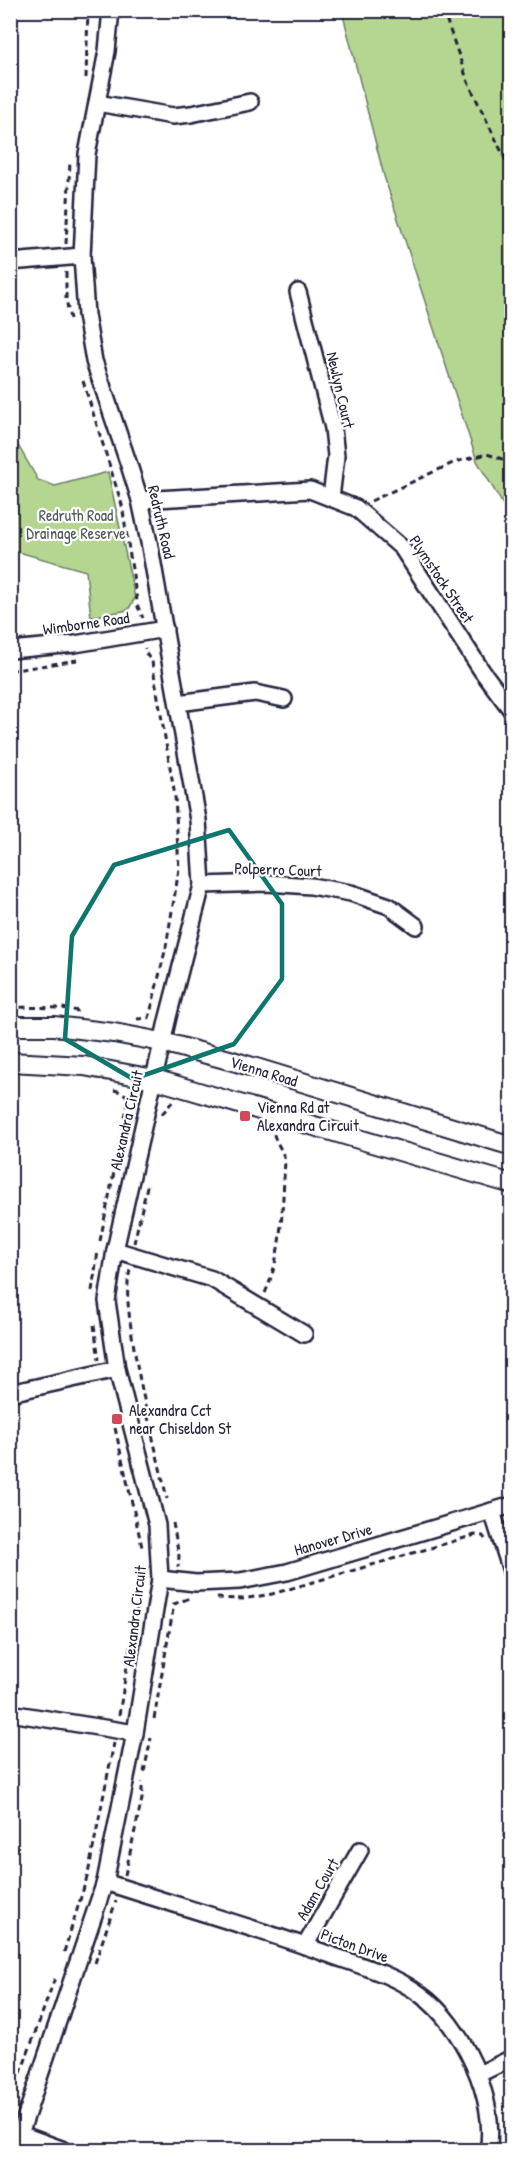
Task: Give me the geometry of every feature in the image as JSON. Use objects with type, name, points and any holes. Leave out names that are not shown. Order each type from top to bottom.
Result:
[{"type":"main road","name":"Vienna Road","points":[[10,1026],[114,1033],[162,1042],[233,1061],[512,1146]]},
{"type":"main road","points":[[10,1062],[84,1066],[154,1079],[512,1184]]},
{"type":"street","name":"Redruth Road","points":[[111,10],[107,51],[87,154],[74,257],[94,361],[140,500],[198,820],[202,885],[162,1042]]},
{"type":"street","points":[[97,103],[173,116],[250,102]]},
{"type":"street","points":[[10,262],[74,257]]},
{"type":"street","name":"Newlyn Court","points":[[298,292],[333,428],[336,456],[331,498]]},
{"type":"street","name":"Plymstock Street","points":[[140,500],[310,490],[356,508],[402,548],[482,671],[512,711]]},
{"type":"street","name":"Wimborne Road","points":[[10,650],[75,644],[165,629]]},
{"type":"street","points":[[178,703],[255,693],[284,699]]},
{"type":"street","name":"Polperro Court","points":[[202,885],[278,884],[311,886],[351,893],[389,906],[416,926]]},
{"type":"street","name":"Alexandra Circuit","points":[[12,2151],[20,2134],[105,1882],[135,1732],[160,1579],[157,1525],[117,1368],[107,1301],[115,1250],[162,1042]]},
{"type":"street","points":[[115,1250],[212,1279],[304,1334]]},
{"type":"street","points":[[10,1393],[117,1368]]},
{"type":"street","name":"Hanover Drive","points":[[160,1579],[196,1583],[240,1581],[287,1572],[512,1505]]},
{"type":"street","points":[[492,1511],[512,1574]]},
{"type":"street","points":[[10,1713],[135,1732]]},
{"type":"street","name":"Adam Court","points":[[305,1946],[360,1850]]},
{"type":"street","name":"Picton Drive","points":[[105,1882],[305,1946],[384,1974],[422,1995],[447,2021],[466,2046],[479,2074],[487,2109],[488,2151]]},
{"type":"street","points":[[479,2074],[512,2058]]},
{"type":"street","points":[[20,2134],[64,2151]]},
{"type":"path","points":[[86,80],[88,10]]},
{"type":"path","points":[[443,10],[468,82],[512,173]]},
{"type":"path","points":[[70,157],[65,228],[74,257],[66,299],[71,321]]},
{"type":"path","points":[[82,376],[122,505],[138,607],[148,632],[145,652],[152,662],[175,796],[179,869],[166,947],[149,1018],[135,1020]]},
{"type":"path","points":[[356,508],[455,462],[487,454],[502,459],[512,449]]},
{"type":"path","points":[[91,1301],[93,1279],[129,1098],[122,1092]]},
{"type":"path","points":[[160,1122],[163,1112],[172,1102],[181,1102]]},
{"type":"path","points":[[259,1306],[271,1279],[281,1218],[285,1161],[274,1140],[272,1129],[282,1133]]},
{"type":"path","points":[[135,1241],[149,1176]]},
{"type":"path","points":[[130,1270],[128,1307],[136,1365],[168,1501]]},
{"type":"path","points":[[94,1322],[102,1372]]},
{"type":"path","points":[[114,1423],[142,1548]]},
{"type":"path","points":[[173,1523],[179,1556],[178,1564]]},
{"type":"path","points":[[213,1598],[243,1599],[272,1594],[475,1535],[483,1536],[489,1543]]},
{"type":"path","points":[[64,1952],[88,1874],[116,1730],[145,1560]]},
{"type":"path","points":[[125,1875],[142,1799],[141,1787],[176,1595]]},
{"type":"path","points":[[174,1604],[193,1598]]},
{"type":"path","points":[[10,2103],[57,1974]]},
{"type":"highlighted area","points":[[229,830],[282,904],[282,979],[234,1044],[133,1079],[65,1039],[72,936],[114,865]]},
{"type":"green space","points":[[342,11],[511,11],[511,518],[477,461],[384,176]]},
{"type":"green space","name":"Redruth Road Drainage Reserve","points":[[11,433],[38,480],[55,486],[108,472],[135,598],[128,610],[91,617],[86,571],[11,550]]},
{"type":"place","name":"Vienna Rd at Alexandra Circuit","points":[[245,1116]]},
{"type":"place","name":"Alexandra Cct near Chiseldon St","points":[[117,1419]]}]
